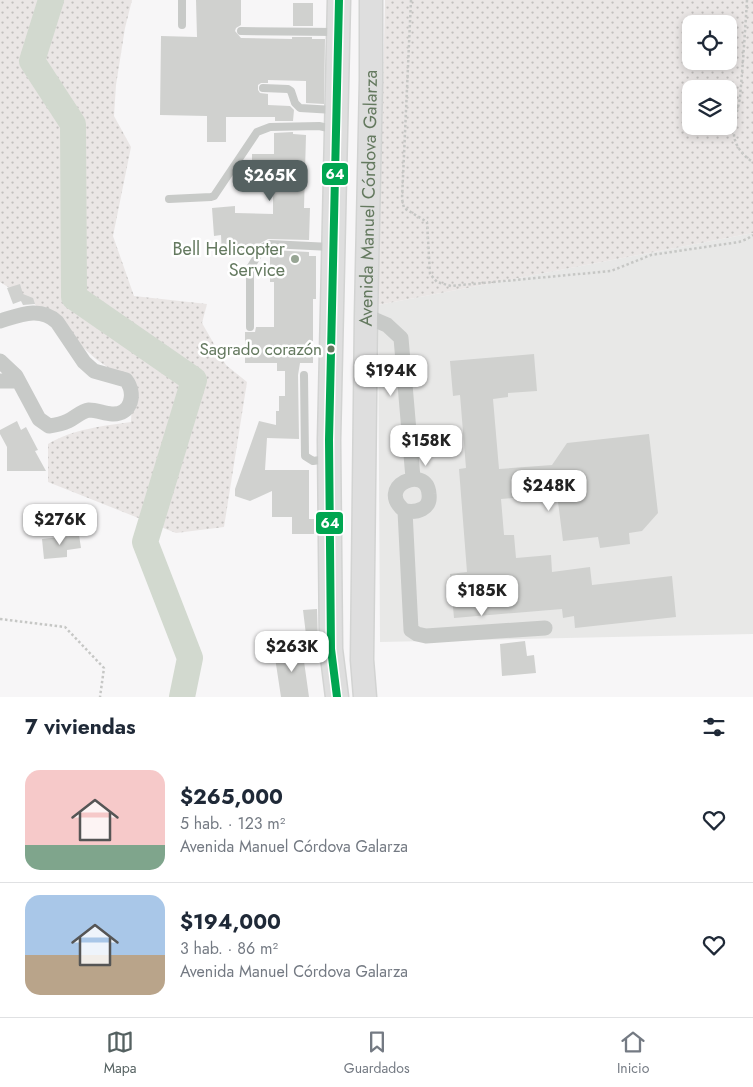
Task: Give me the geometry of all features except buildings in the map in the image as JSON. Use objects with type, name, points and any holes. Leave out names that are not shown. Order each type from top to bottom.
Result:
[{"type":"main road","name":"Avenida Manuel Córdova Galarza","points":[[336,697],[331,649],[329,459],[339,0]]},
{"type":"main road","name":"Avenida Manuel Córdova Galarza","points":[[365,697],[362,660],[366,316],[372,80],[371,0]]},
{"type":"main road","points":[[331,309],[366,316]]},
{"type":"street","points":[[0,321],[31,312],[42,313],[51,317],[57,322],[84,362],[98,373],[126,380],[132,391],[130,405],[122,413],[112,414],[89,410],[58,425],[49,426],[39,420],[11,370],[0,362]]},
{"type":"street","points":[[366,316],[387,325],[401,338],[413,478]]},
{"type":"street","points":[[0,381],[18,381]]},
{"type":"street","points":[[413,478],[420,480],[430,492],[430,499],[420,511],[405,511],[399,506],[396,499],[399,485],[405,480],[413,478]]},
{"type":"street","points":[[405,511],[411,630],[426,636],[545,628]]},
{"type":"lane","points":[[182,0],[182,25]]},
{"type":"lane","points":[[241,31],[339,32]]},
{"type":"lane","points":[[263,88],[288,89],[300,108],[336,120]]},
{"type":"lane","points":[[169,199],[214,196],[257,132],[270,127],[319,126],[336,120]]},
{"type":"lane","points":[[250,327],[249,272],[263,247],[270,244],[333,247]]},
{"type":"lane","points":[[304,375],[305,456],[313,461],[329,459]]},
{"type":"path","points":[[411,0],[402,199],[404,208],[427,222],[430,274],[437,282],[451,286],[610,271],[651,255],[739,242],[753,234]]},
{"type":"path","points":[[747,0],[743,68],[738,110],[733,132],[740,151],[753,162]]},
{"type":"path","points":[[0,620],[65,627],[104,668],[100,697]]},
{"type":"shaded area","points":[[0,0],[132,0],[125,28],[116,85],[114,116],[131,147],[113,236],[134,296],[207,304],[202,323],[226,365],[247,382],[224,527],[176,533],[48,482],[48,444],[78,432],[131,422],[132,400],[117,374],[96,359],[32,302],[0,282]]},
{"type":"shaded area","points":[[385,0],[753,0],[753,233],[378,305]]},
{"type":"shaded area","points":[[753,233],[753,634],[380,642],[378,305]]},
{"type":"waterway","points":[[51,0],[32,61],[73,124],[74,297],[194,380],[145,542],[190,658],[182,697]]},
{"type":"transit line","name":"64","points":[[337,697],[331,649],[329,440],[339,0]]},
{"type":"place","name":"Bell Helicopter Service","points":[[295,259]]},
{"type":"place","name":"Sagrado corazón","points":[[331,349]]}]
